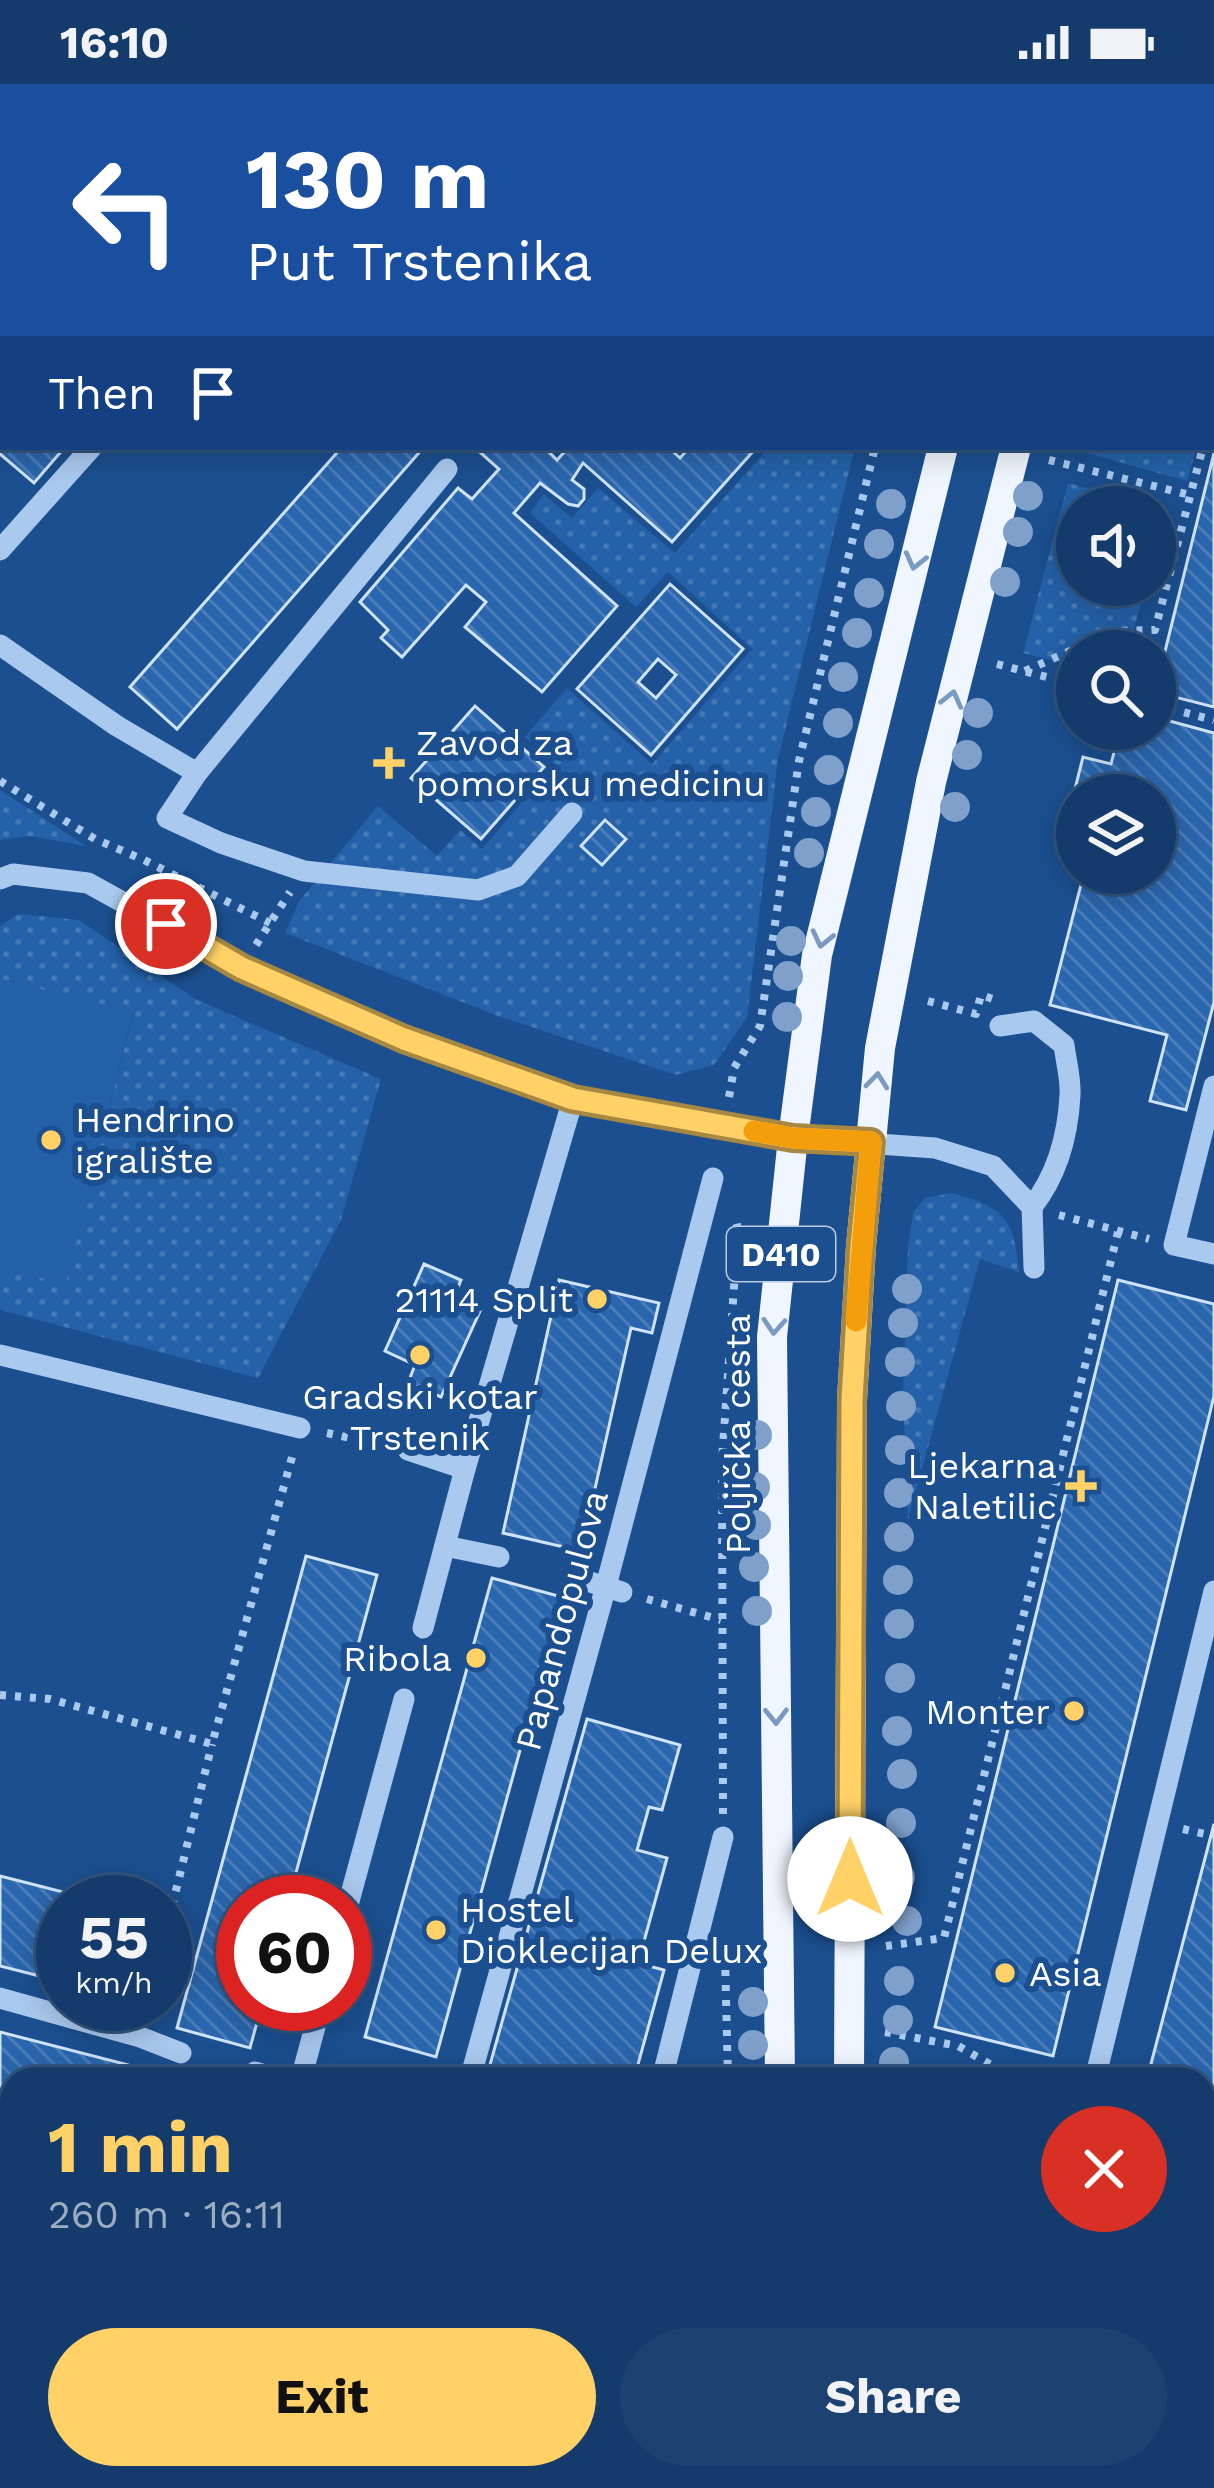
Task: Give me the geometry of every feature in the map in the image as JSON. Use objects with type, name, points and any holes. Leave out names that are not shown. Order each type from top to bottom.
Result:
[{"type":"main road","name":"Poljička cesta","points":[[780,2067],[772,1337],[818,955],[942,450]]},
{"type":"main road","name":"D410","points":[[849,2067],[852,1400],[880,1048],[931,782],[1015,450]]},
{"type":"street","points":[[0,550],[89,450]]},
{"type":"street","points":[[447,469],[197,773],[167,818],[221,843],[304,871],[478,890],[517,876],[572,813]]},
{"type":"street","points":[[0,645],[117,726],[197,773]]},
{"type":"street","points":[[0,879],[14,874],[88,883],[242,968],[404,1039],[573,1099],[793,1138],[934,1148],[993,1166],[1032,1207]]},
{"type":"street","points":[[1000,1026],[1034,1021],[1064,1045],[1071,1091],[1059,1161],[1032,1207],[1034,1268]]},
{"type":"street","points":[[1214,1086],[1174,1245],[1214,1255]]},
{"type":"street","points":[[423,1628],[573,1099]]},
{"type":"street","name":"Papandopulova","points":[[474,2067],[614,1589],[713,1178]]},
{"type":"street","points":[[0,1355],[300,1428]]},
{"type":"street","points":[[408,1450],[465,1469]]},
{"type":"street","points":[[445,1546],[499,1557]]},
{"type":"street","points":[[574,1577],[614,1589]]},
{"type":"street","points":[[1098,2067],[1214,1591]]},
{"type":"street","points":[[356,1875],[404,1699]]},
{"type":"street","points":[[665,2067],[723,1837]]},
{"type":"street","points":[[0,1998],[181,2053]]},
{"type":"street","points":[[304,2067],[314,2031]]},
{"type":"path","points":[[728,1097],[734,1068],[760,1026],[799,761],[874,450]]},
{"type":"path","points":[[1024,671],[1115,631],[1155,630],[1202,450]]},
{"type":"path","points":[[1049,460],[1190,495]]},
{"type":"path","points":[[997,664],[1056,679]]},
{"type":"path","points":[[1176,710],[1214,720]]},
{"type":"path","points":[[0,781],[95,839],[270,923]]},
{"type":"path","points":[[242,968],[304,871]]},
{"type":"path","points":[[928,1000],[976,1014]]},
{"type":"path","points":[[713,1178],[729,1192],[738,1229],[722,1461],[723,1837]]},
{"type":"path","points":[[1093,1226],[1174,1245]]},
{"type":"path","points":[[886,1946],[944,1938],[1118,1232]]},
{"type":"path","points":[[180,1875],[300,1428],[408,1450]]},
{"type":"path","points":[[722,1536],[732,1542]]},
{"type":"path","points":[[721,1584],[732,1577]]},
{"type":"path","points":[[614,1589],[721,1620]]},
{"type":"path","points":[[0,1695],[50,1700],[212,1744]]},
{"type":"path","points":[[725,1947],[728,2067]]},
{"type":"path","points":[[885,2032],[958,2045],[995,2067]]},
{"type":"shaded area","points":[[766,450],[854,450],[778,759],[747,1017],[714,1065],[676,1075],[498,1016],[285,933],[300,900],[378,806],[437,856],[460,830],[482,849],[554,764],[525,737],[567,688],[652,764],[752,649],[668,572],[636,607],[530,513],[543,494],[572,518],[598,488],[675,553]]},
{"type":"shaded area","points":[[1077,450],[1196,450],[1187,481]]},
{"type":"shaded area","points":[[1056,528],[1056,606],[1140,606],[1134,630],[1056,630],[1056,662],[1023,653]]},
{"type":"shaded area","points":[[0,790],[86,846],[29,836],[0,840]]},
{"type":"shaded area","points":[[19,914],[79,920],[195,999],[381,1079],[341,1220],[258,1378],[0,1310],[0,1268],[66,1283],[133,1013],[0,979],[0,926]]},
{"type":"shaded area","name":"Hendrino igralište","points":[[0,979],[133,1012],[66,1284],[0,1268]]},
{"type":"shaded area","points":[[952,1193],[984,1204],[1003,1217],[1014,1238],[1019,1272],[980,1259],[908,1520],[903,1396],[908,1247],[913,1213],[925,1198]]},
{"type":"building","points":[[0,450],[62,450],[34,483]]},
{"type":"building","points":[[339,450],[421,450],[177,729],[130,687]]},
{"type":"building","points":[[477,450],[547,450],[557,460],[566,450],[671,450],[680,458],[687,450],[754,450],[672,542],[583,463],[572,480],[584,489],[578,506],[540,483],[514,513],[617,606],[542,692],[465,627],[486,602],[466,585],[402,657],[381,638],[388,630],[360,602],[458,488],[472,499],[499,469]]},
{"type":"building","points":[[1214,453],[1214,707],[1176,697],[1176,630],[1170,630]]},
{"type":"building","points":[[670,584],[743,649],[651,755],[577,689]],"holes":[[[658,659],[676,675],[656,698],[638,682]]]},
{"type":"building","points":[[475,706],[544,767],[481,839],[411,778]]},
{"type":"building","points":[[1176,723],[1214,733],[1214,1002],[1186,1110],[1150,1101],[1167,1035],[1050,1005],[1079,894],[1176,894],[1176,774],[1079,774],[1083,757],[1111,764],[1115,750],[1176,750]]},
{"type":"building","points":[[605,820],[626,839],[602,865],[581,846]]},
{"type":"building","points":[[424,1264],[461,1280],[454,1297],[481,1309],[441,1397],[408,1383],[415,1365],[385,1351]]},
{"type":"building","points":[[559,1280],[659,1303],[652,1333],[631,1328],[581,1551],[503,1533]]},
{"type":"building","name":"Monter","points":[[1118,1280],[1214,1304],[1214,1396],[1053,2056],[935,2027]]},
{"type":"building","points":[[306,1556],[377,1575],[295,1875],[219,1875]]},
{"type":"building","points":[[492,1578],[562,1597],[436,2057],[365,2037],[372,2031],[372,2012]]},
{"type":"building","points":[[587,1719],[680,1745],[662,1810],[649,1807],[637,1850],[667,1858],[638,1963],[664,1970],[637,2067],[489,2067]]},
{"type":"building","points":[[1214,1824],[1214,2067],[1150,2067]]},
{"type":"building","points":[[0,1876],[36,1885],[36,1975],[0,1966]]},
{"type":"building","points":[[216,1885],[216,2031],[255,2031],[250,2048],[188,2031],[192,2031],[192,1973]]},
{"type":"building","points":[[0,2032],[136,2067],[0,2067]]},
{"type":"slow traffic","points":[[754,1131],[871,1142],[856,1321]]},
{"type":"place","name":"Zavod za pomorsku medicinu","points":[[389,763]]},
{"type":"place","name":"Hendrino igralište","points":[[51,1140]]},
{"type":"place","name":"21114 Split","points":[[597,1299]]},
{"type":"place","name":"Gradski kotar Trstenik","points":[[420,1355]]},
{"type":"place","name":"Ljekarna Naletilic","points":[[1081,1486]]},
{"type":"place","name":"Ribola","points":[[476,1658]]},
{"type":"place","name":"Monter","points":[[1074,1711]]},
{"type":"place","name":"Hostel Dioklecijan Delux","points":[[436,1930]]},
{"type":"place","name":"Asia","points":[[1005,1973]]},
{"type":"route","points":[[166,924],[242,968],[404,1039],[573,1099],[793,1138],[871,1142],[852,1400],[850,1879]]}]
